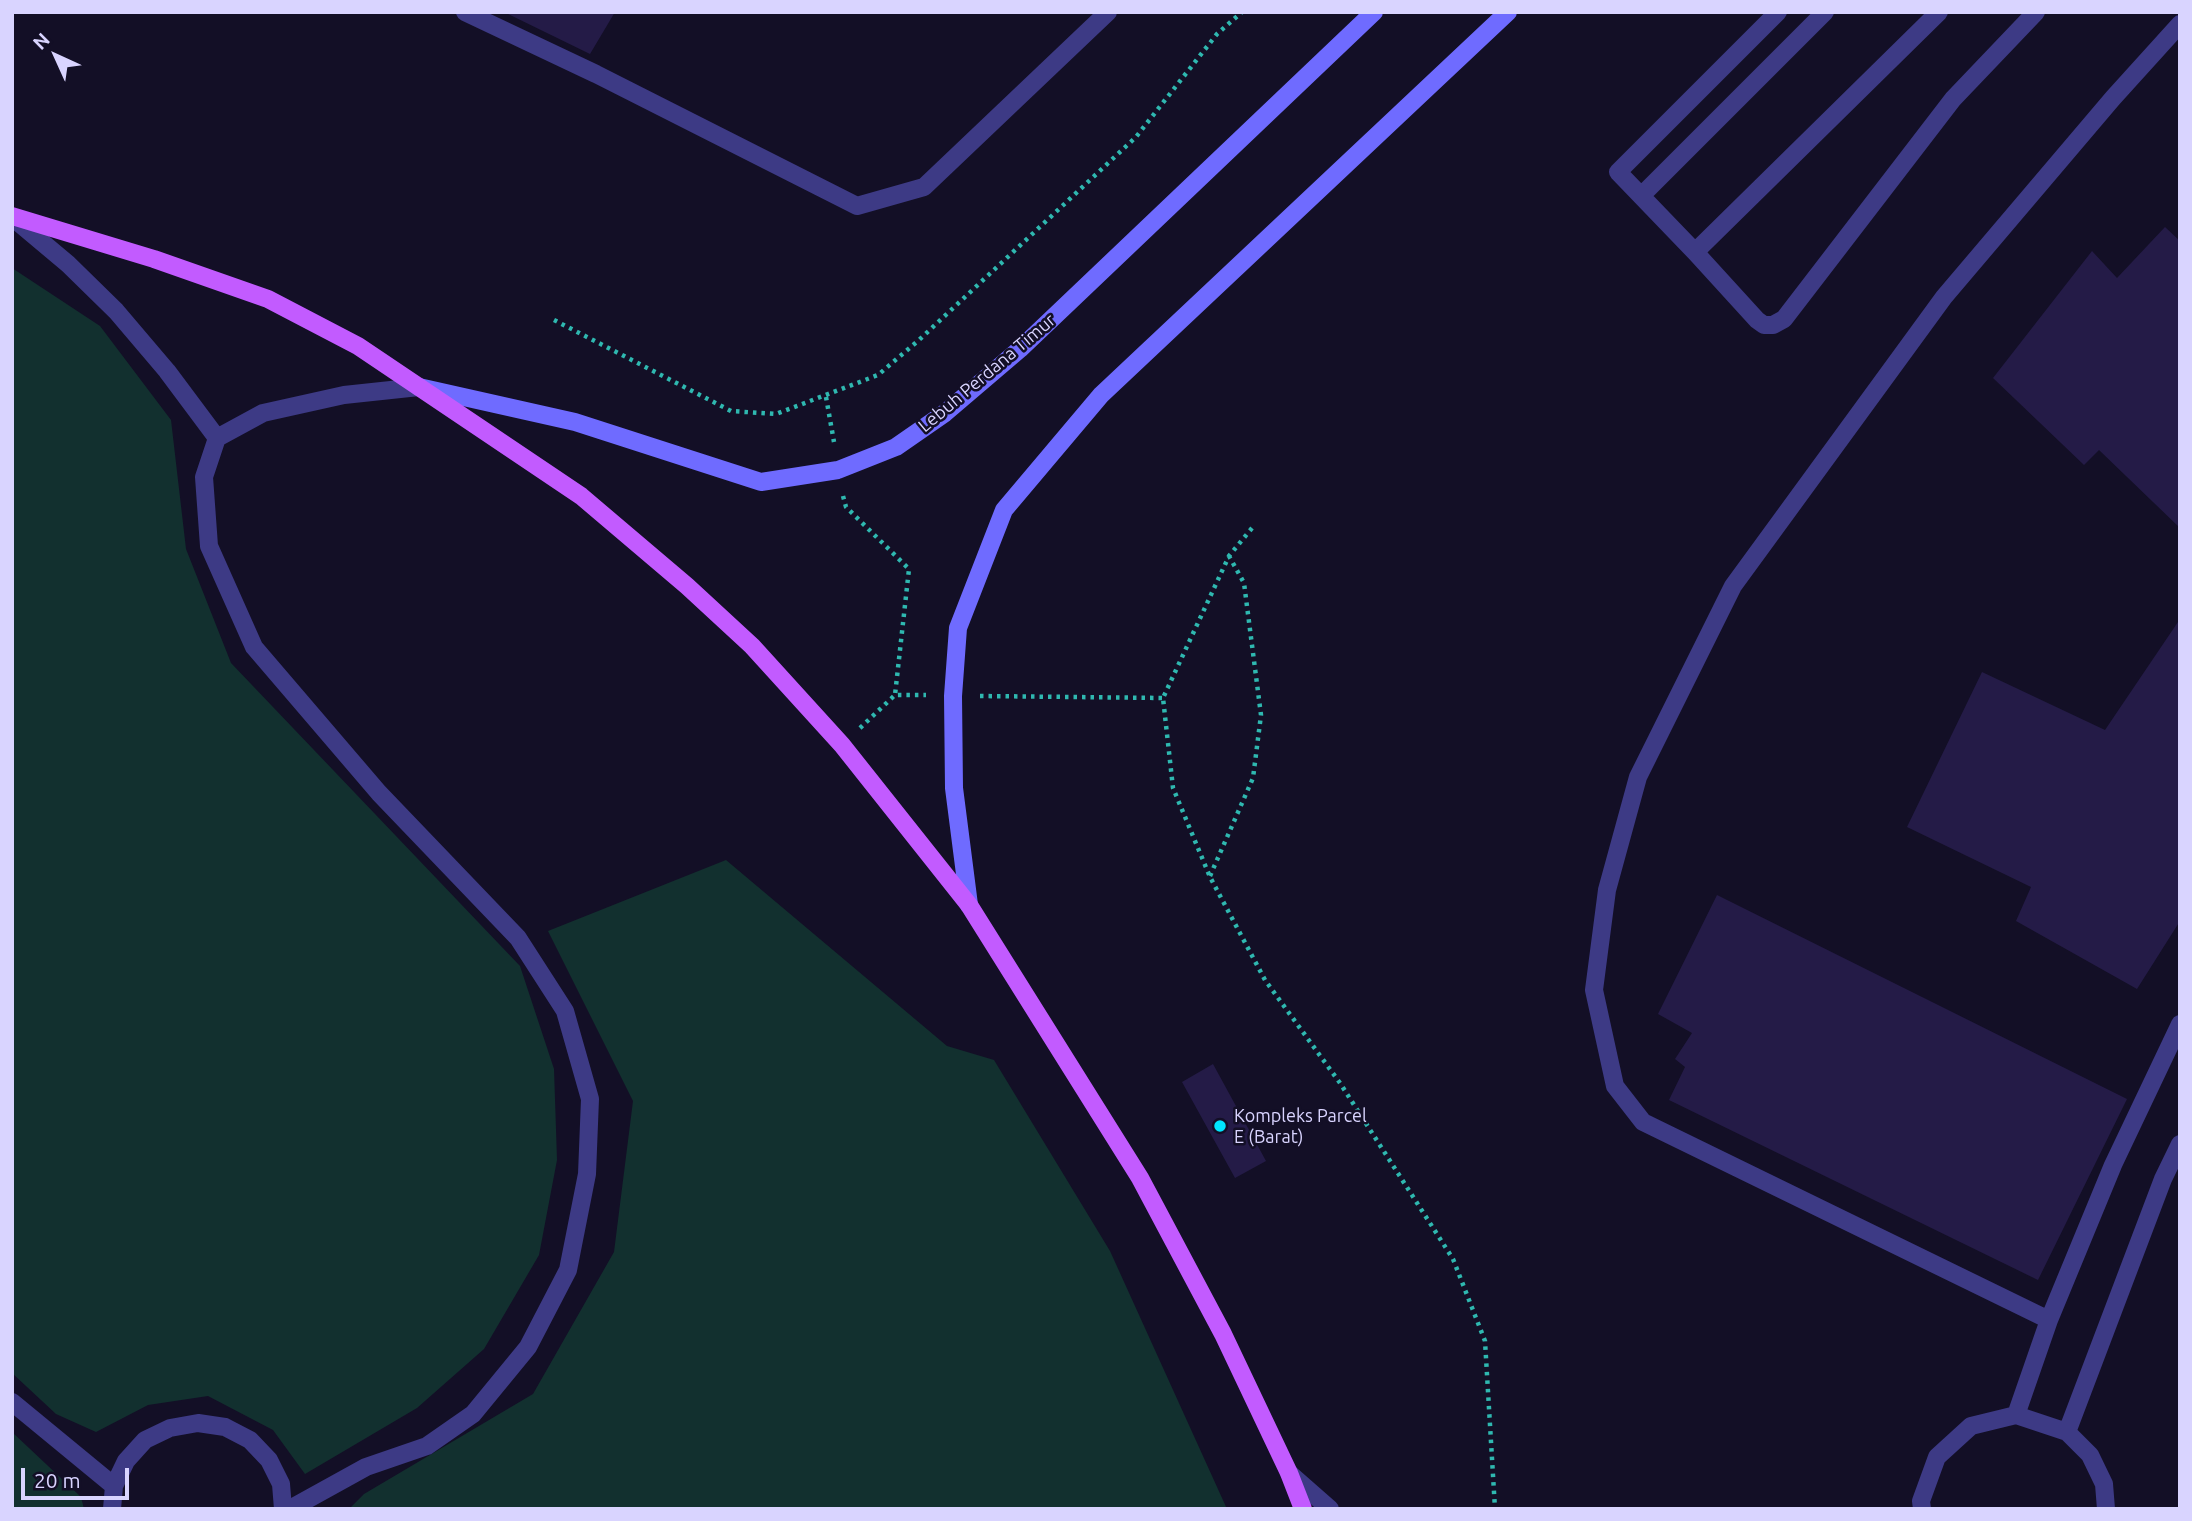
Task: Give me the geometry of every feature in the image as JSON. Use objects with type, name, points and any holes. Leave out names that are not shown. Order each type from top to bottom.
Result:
[{"type":"main road","name":"Lebuh Perdana Timur","points":[[419,387],[575,422],[761,482],[838,470],[896,447],[945,413],[1020,349],[1374,12]]},
{"type":"main road","points":[[969,905],[954,788],[953,695],[958,628],[1004,510],[1101,395],[1508,12]]},
{"type":"main road","points":[[12,216],[154,259],[268,299],[358,346],[581,496],[752,646],[842,745],[969,905],[1140,1178],[1223,1334],[1289,1473],[1303,1509]]},
{"type":"street","points":[[465,12],[596,74],[857,206],[924,187],[1108,12]]},
{"type":"street","points":[[1778,12],[1618,172],[1764,325],[1773,325],[1784,319],[1953,99],[2036,12]]},
{"type":"street","points":[[1641,196],[1825,12]]},
{"type":"street","points":[[1695,252],[1939,12]]},
{"type":"street","points":[[2049,1320],[1643,1122],[1615,1086],[1594,990],[1607,890],[1638,777],[1733,586],[1944,297],[2113,98],[2180,24]]},
{"type":"street","points":[[12,216],[68,264],[116,312],[167,371],[218,438]]},
{"type":"street","points":[[290,1509],[366,1467],[427,1446],[473,1414],[528,1347],[568,1270],[587,1174],[590,1099],[565,1011],[518,938],[379,793],[254,647],[209,546],[204,477],[218,438],[263,413],[344,395],[419,387]]},
{"type":"street","points":[[2016,1415],[2049,1320],[2113,1165],[2180,1024]]},
{"type":"street","points":[[2067,1432],[2163,1179],[2180,1144]]},
{"type":"street","points":[[12,1402],[114,1486]]},
{"type":"street","points":[[1916,1506],[1937,1457],[1971,1426],[2016,1415],[2067,1432],[2090,1455],[2104,1484],[2106,1509]]},
{"type":"street","points":[[111,1509],[114,1486],[126,1461],[145,1440],[170,1428],[198,1423],[225,1427],[250,1440],[269,1460],[281,1485],[283,1509]]},
{"type":"street","points":[[1289,1473],[1330,1509]]},
{"type":"path","points":[[554,320],[731,411],[776,414],[878,375],[1136,137],[1217,34],[1242,12]]},
{"type":"path","points":[[826,397],[846,507],[909,569],[895,695],[842,745]]},
{"type":"path","points":[[1252,528],[1229,556],[1163,698],[1173,788],[1210,877],[1265,980],[1340,1083],[1453,1259],[1485,1341],[1494,1509]]},
{"type":"path","points":[[1210,877],[1253,778],[1261,715],[1244,583],[1229,556]]},
{"type":"path","points":[[895,695],[1163,698]]},
{"type":"green space","points":[[12,268],[100,326],[171,420],[186,549],[231,663],[520,966],[554,1069],[557,1160],[539,1255],[484,1349],[417,1408],[305,1474],[273,1430],[208,1396],[148,1405],[96,1432],[56,1414],[12,1373]]},
{"type":"green space","points":[[726,860],[947,1046],[994,1060],[1110,1251],[1227,1509],[349,1509],[364,1494],[533,1394],[614,1252],[633,1101],[548,931]]},
{"type":"green space","points":[[12,1432],[81,1497],[84,1509],[12,1509]]},
{"type":"building","points":[[504,12],[615,12],[590,54]]},
{"type":"building","points":[[2165,227],[2180,241],[2180,528],[2099,450],[2084,465],[1993,378],[2092,251],[2117,278]]},
{"type":"building","points":[[2180,619],[2180,921],[2137,989],[2016,921],[2031,887],[1907,827],[1982,672],[2105,730]]},
{"type":"building","points":[[1717,895],[2127,1099],[2038,1280],[1669,1100],[1685,1067],[1675,1059],[1692,1033],[1658,1014]]},
{"type":"building","points":[[1213,1064],[1266,1161],[1235,1178],[1182,1082]]},
{"type":"place","name":"Kompleks Parcel E (Barat)","points":[[1220,1126]]}]
